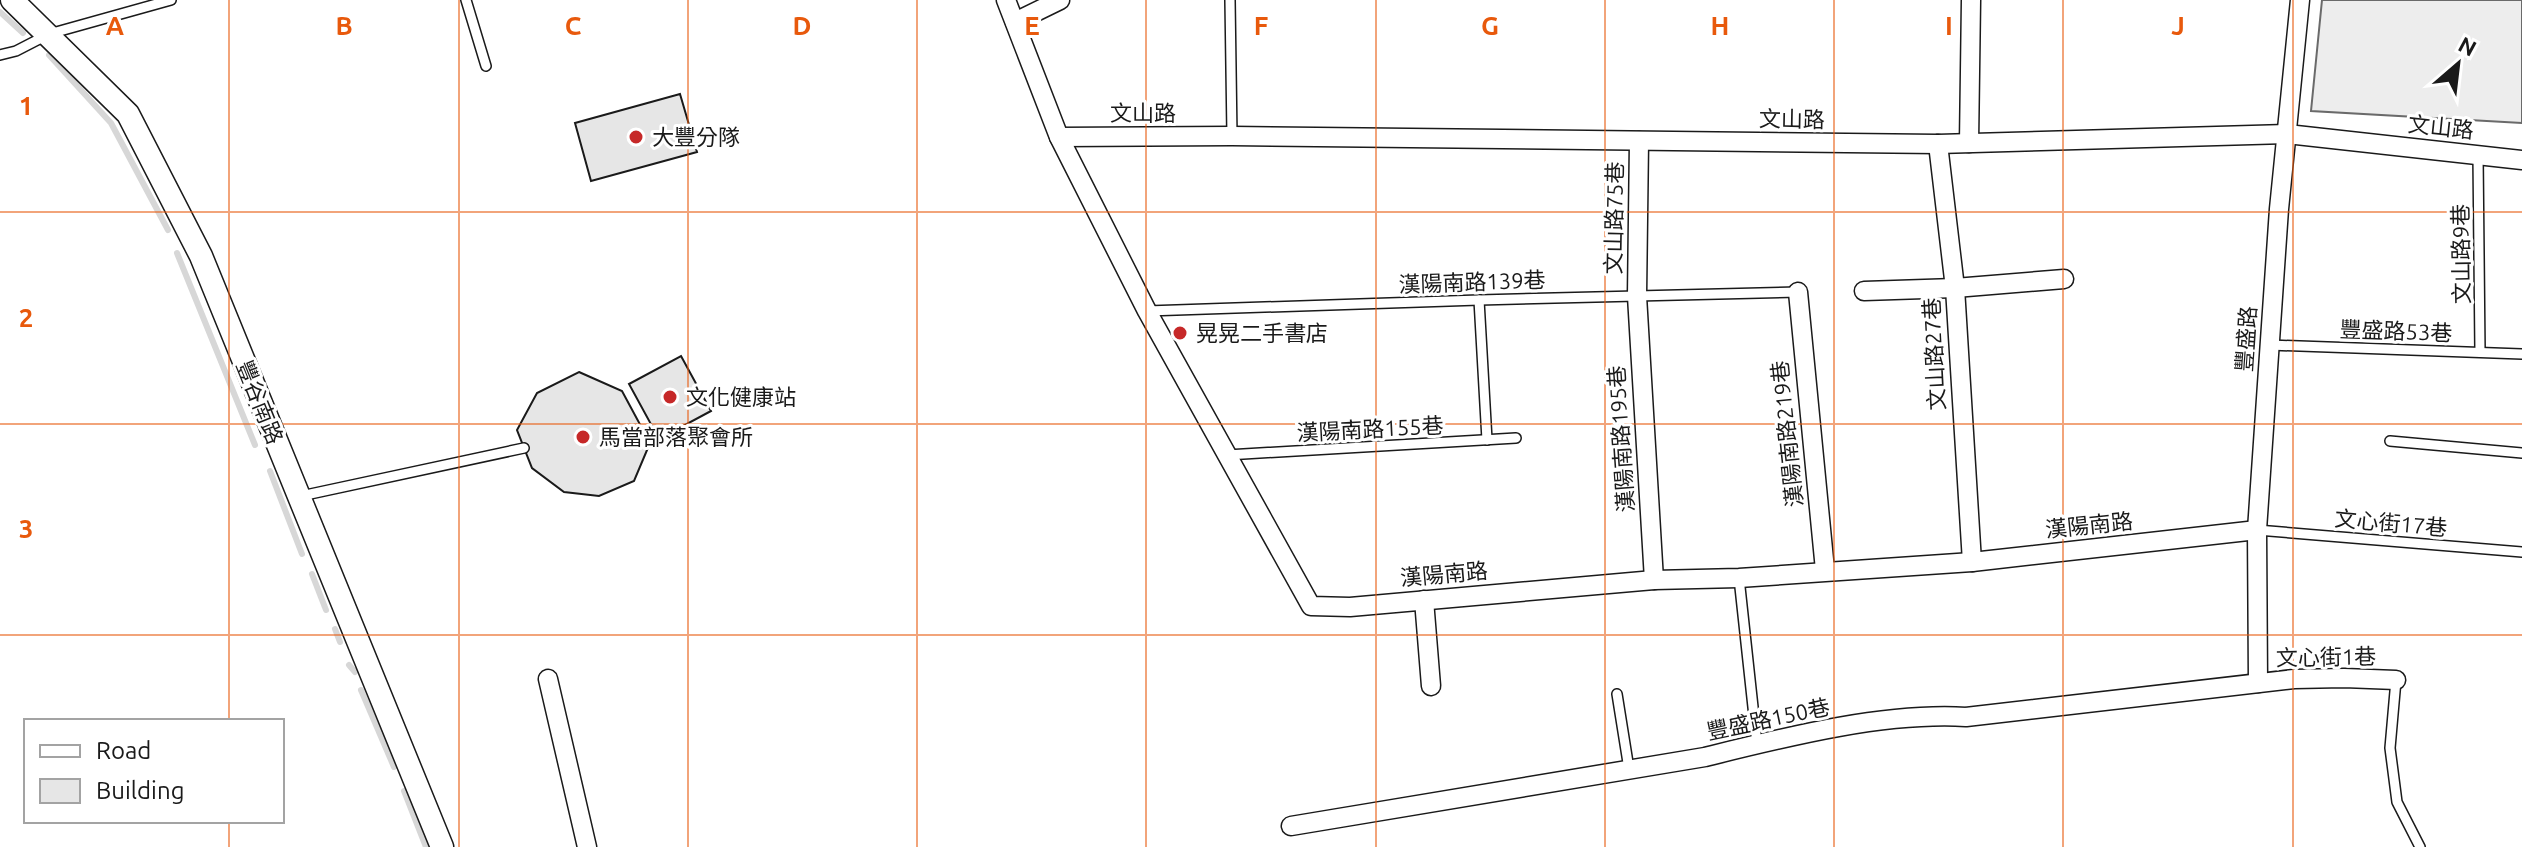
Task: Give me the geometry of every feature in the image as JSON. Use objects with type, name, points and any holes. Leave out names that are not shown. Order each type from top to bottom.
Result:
[{"type":"street","name":"豐谷南路","points":[[12,0],[128,114],[201,256],[442,847]]},
{"type":"street","name":"漢陽南路","points":[[1006,0],[1059,137],[1147,311],[1311,606],[1350,607],[1654,580],[1739,578],[1972,562],[2257,530]]},
{"type":"street","points":[[1015,22],[1060,0]]},
{"type":"street","points":[[1969,143],[1971,0]]},
{"type":"street","name":"豐盛路","points":[[2258,683],[2257,530],[2300,0]]},
{"type":"street","name":"文山路","points":[[1059,137],[1938,144],[2287,134],[2522,160]]},
{"type":"street","name":"文山路75巷","points":[[1637,296],[1639,141]]},
{"type":"street","name":"文山路27巷","points":[[1938,144],[1955,288],[1972,562]]},
{"type":"street","points":[[1864,291],[1955,288],[2064,279]]},
{"type":"street","name":"漢陽南路219巷","points":[[1798,292],[1825,570]]},
{"type":"street","name":"漢陽南路195巷","points":[[1637,296],[1654,580]]},
{"type":"street","points":[[1424,600],[1431,686]]},
{"type":"street","name":"文心街1巷","points":[[2258,683],[2344,678],[2396,680]]},
{"type":"street","points":[[548,679],[587,847]]},
{"type":"street","name":"豐盛路150巷","points":[[1291,826],[1705,757],[1911,715],[1966,717],[2258,683]]},
{"type":"lane","points":[[0,55],[16,51],[49,34],[171,0]]},
{"type":"lane","points":[[466,0],[486,66]]},
{"type":"lane","points":[[1230,0],[1232,136]]},
{"type":"lane","name":"文山路9巷","points":[[2478,155],[2480,352]]},
{"type":"lane","name":"漢陽南路139巷","points":[[1147,311],[1798,292]]},
{"type":"lane","points":[[1479,300],[1487,440]]},
{"type":"lane","name":"豐盛路53巷","points":[[2270,345],[2522,354]]},
{"type":"lane","name":"漢陽南路155巷","points":[[1227,455],[1516,438]]},
{"type":"lane","points":[[2390,441],[2522,453]]},
{"type":"lane","points":[[299,497],[524,448]]},
{"type":"lane","name":"文心街17巷","points":[[2257,530],[2522,552]]},
{"type":"lane","points":[[1739,578],[1757,744]]},
{"type":"lane","points":[[2396,680],[2390,748],[2397,802],[2420,847]]},
{"type":"lane","points":[[1617,694],[1629,769]]},
{"type":"shaded area","points":[[2322,0],[2522,0],[2522,123],[2311,111]]},
{"type":"building","name":"大豐分隊","points":[[680,94],[697,152],[591,181],[575,123]]},
{"type":"building","name":"文化健康站","points":[[681,356],[711,411],[659,439],[629,384]]},
{"type":"building","name":"馬當部落聚會所","points":[[579,372],[622,391],[650,443],[634,481],[599,496],[564,492],[532,468],[517,430],[537,393]]},
{"type":"waterway","points":[[0,12],[23,33]]},
{"type":"waterway","points":[[49,55],[111,123],[168,230]]},
{"type":"waterway","points":[[177,253],[255,445]]},
{"type":"waterway","points":[[270,471],[302,554]]},
{"type":"waterway","points":[[312,574],[326,610]]},
{"type":"waterway","points":[[335,629],[340,642]]},
{"type":"waterway","points":[[349,665],[355,672]]},
{"type":"waterway","points":[[361,690],[394,767]]},
{"type":"waterway","points":[[404,791],[426,847]]},
{"type":"place","name":"大豐分隊","points":[[636,137]]},
{"type":"place","name":"晃晃二手書店","points":[[1180,333]]},
{"type":"place","name":"文化健康站","points":[[670,397]]},
{"type":"place","name":"馬當部落聚會所","points":[[583,437]]}]
